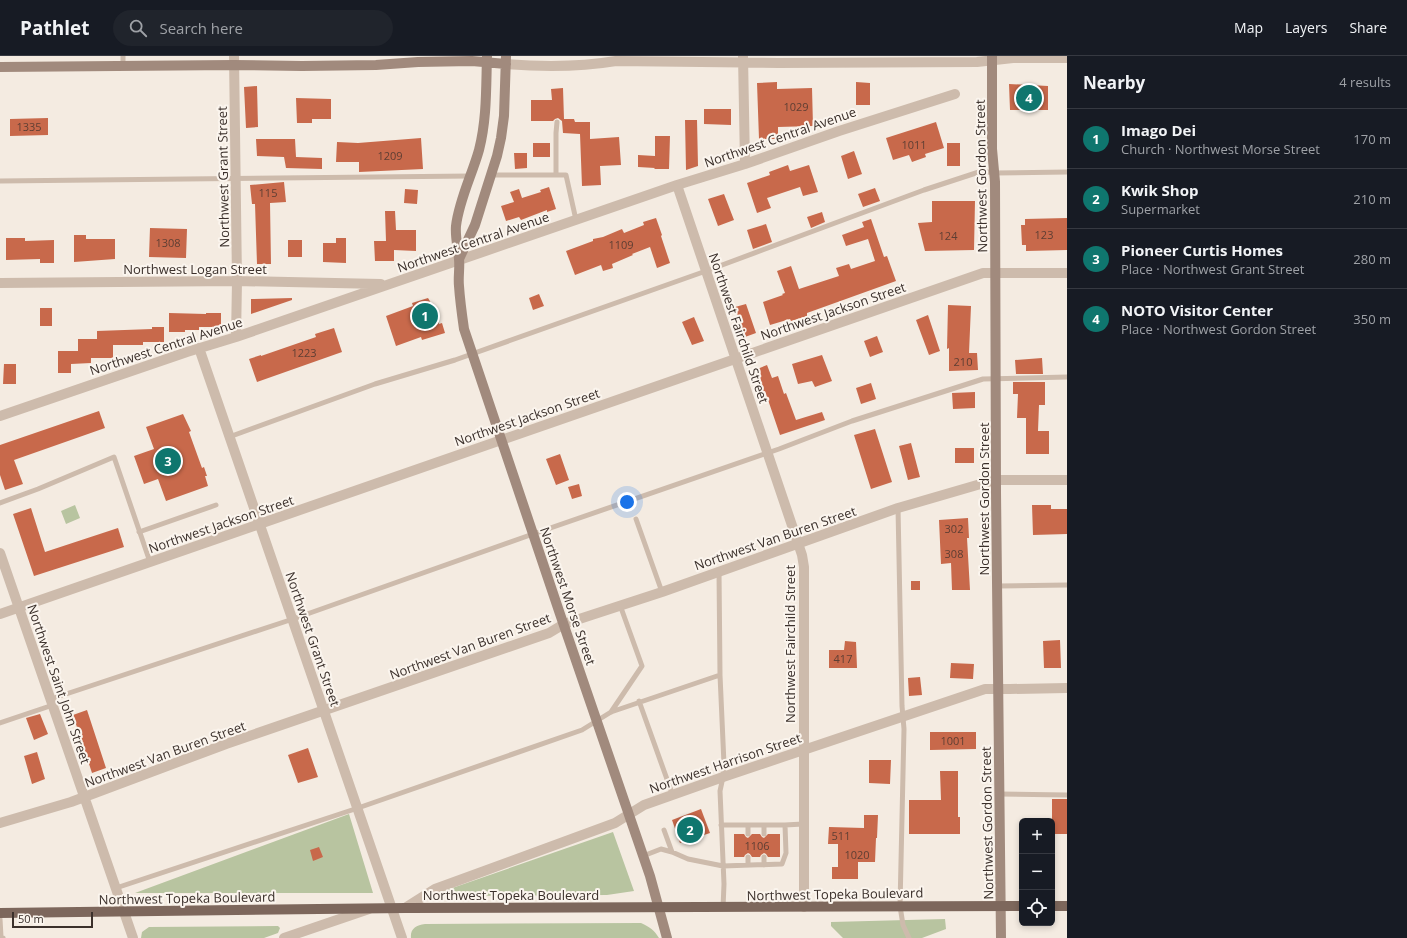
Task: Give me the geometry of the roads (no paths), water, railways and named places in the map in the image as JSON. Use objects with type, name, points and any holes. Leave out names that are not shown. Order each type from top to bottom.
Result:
[{"type":"main road","name":"Northwest Gordon Street","points":[[992,58],[992,149],[994,173],[996,273],[996,480],[1001,938]]},
{"type":"main road","points":[[0,67],[123,61],[234,60],[302,66],[376,65],[487,59],[506,60]]},
{"type":"main road","name":"Northwest Morse Street","points":[[487,59],[486,108],[483,129],[479,149],[456,225],[461,312],[464,329],[650,876],[667,938]]},
{"type":"main road","name":"Northwest Morse Street","points":[[459,259],[475,225],[498,150],[504,116],[506,60]]},
{"type":"main road","name":"Northwest Topeka Boulevard","points":[[0,913],[393,910],[405,908],[1019,906]]},
{"type":"main road","points":[[1055,906],[1067,906]]},
{"type":"street","points":[[506,60],[524,66],[590,65],[628,59],[743,59],[786,63],[978,62],[992,58],[1067,58]]},
{"type":"street","points":[[743,59],[744,164]]},
{"type":"street","name":"Northwest Grant Street","points":[[234,60],[237,281],[236,337]]},
{"type":"street","name":"Northwest Central Avenue","points":[[0,416],[199,348],[236,337],[677,185],[955,94]]},
{"type":"street","name":"Northwest Fairchild Street","points":[[677,185],[802,555],[804,567],[804,907]]},
{"type":"street","name":"Northwest Jackson Street","points":[[0,614],[983,273],[1067,273]]},
{"type":"street","name":"Northwest Logan Street","points":[[0,283],[237,281],[389,284]]},
{"type":"street","name":"Northwest Grant Street","points":[[199,348],[402,938]]},
{"type":"street","name":"Northwest Van Buren Street","points":[[0,823],[84,797],[226,744],[549,634],[564,624],[662,592],[898,508],[996,480],[1067,480]]},
{"type":"street","name":"Northwest Saint John Street","points":[[0,553],[125,912],[131,938]]},
{"type":"street","name":"Northwest Harrison Street","points":[[405,908],[435,889],[615,823],[644,805],[903,716],[985,689],[1067,688]]},
{"type":"street","points":[[284,938],[369,910]]},
{"type":"lane","points":[[556,175],[557,122]]},
{"type":"lane","points":[[229,437],[375,384],[455,360],[706,271],[931,188],[982,171],[994,173],[1067,172]]},
{"type":"lane","points":[[490,175],[566,175],[576,220]]},
{"type":"lane","points":[[0,182],[470,176]]},
{"type":"lane","points":[[0,723],[52,702],[768,453],[852,421],[983,379],[1067,377]]},
{"type":"lane","points":[[0,503],[38,489],[114,457],[150,562]]},
{"type":"lane","points":[[140,532],[216,506]]},
{"type":"lane","points":[[898,508],[903,716],[900,906],[903,925],[909,938]]},
{"type":"lane","points":[[636,519],[662,592]]},
{"type":"lane","points":[[719,571],[723,777],[720,791],[723,908]]},
{"type":"lane","points":[[998,586],[1067,584]]},
{"type":"lane","points":[[611,712],[642,666],[620,605]]},
{"type":"lane","points":[[116,888],[358,808],[582,730],[611,712],[639,701],[720,675]]},
{"type":"lane","points":[[639,701],[673,796]]},
{"type":"lane","points":[[999,794],[1067,795]]},
{"type":"lane","points":[[721,826],[804,824]]},
{"type":"lane","points":[[748,825],[748,834]]},
{"type":"lane","points":[[764,825],[764,834]]},
{"type":"lane","points":[[643,856],[661,849],[688,859],[723,866],[782,864],[786,853],[785,825]]},
{"type":"lane","points":[[664,830],[672,852]]},
{"type":"lane","points":[[748,857],[748,865]]},
{"type":"lane","points":[[764,857],[764,865]]},
{"type":"lane","points":[[0,919],[1,936],[3,938]]},
{"type":"place","name":"NOTO Visitor Center","points":[[1029,98]]},
{"type":"place","name":"Imago Dei","points":[[425,316]]},
{"type":"place","name":"Pioneer Curtis Homes","points":[[168,461]]},
{"type":"place","name":"Kwik Shop","points":[[690,830]]}]
